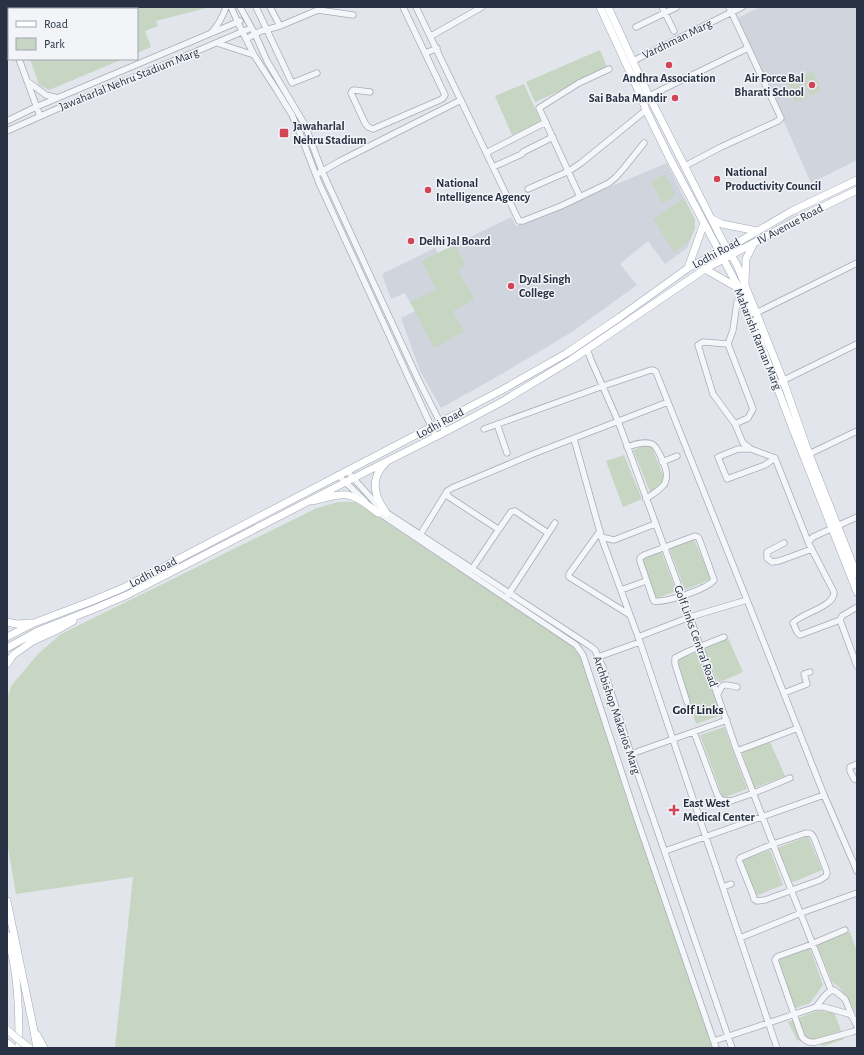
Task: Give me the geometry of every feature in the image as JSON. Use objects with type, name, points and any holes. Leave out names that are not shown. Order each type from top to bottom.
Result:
[{"type":"main road","name":"Maharishi Raman Marg","points":[[600,7],[646,110],[704,224],[723,259],[756,313],[779,382]]},
{"type":"main road","name":"Maharishi Raman Marg","points":[[608,7],[649,96],[732,255],[742,289],[806,455],[835,527],[857,575]]},
{"type":"main road","name":"Lodhi Road","points":[[7,637],[34,623],[123,588],[347,470],[432,428],[566,353],[620,317],[688,268],[792,211],[857,180]]},
{"type":"main road","name":"IV Avenue Road","points":[[723,259],[857,190]]},
{"type":"main road","points":[[712,219],[722,224],[757,231]]},
{"type":"main road","points":[[688,268],[704,224]]},
{"type":"main road","points":[[705,269],[742,289],[746,259],[754,243]]},
{"type":"main road","name":"Lodhi Road","points":[[7,648],[38,631],[127,595],[345,482],[436,437],[505,400],[588,349],[705,269],[723,259]]},
{"type":"main road","points":[[386,512],[377,497],[376,477],[380,469],[389,460]]},
{"type":"main road","points":[[304,503],[339,495],[350,496],[361,500],[378,513]]},
{"type":"main road","name":"Maharishi Raman Marg","points":[[835,527],[857,592]]},
{"type":"main road","points":[[7,664],[13,655],[33,641],[60,629],[94,609]]},
{"type":"main road","points":[[7,622],[16,624],[34,623]]},
{"type":"main road","points":[[7,901],[33,1026],[36,1048]]},
{"type":"main road","points":[[7,934],[16,982],[19,1010],[17,1047],[7,1043]]},
{"type":"main road","points":[[33,1026],[44,1048]]},
{"type":"main road","points":[[7,1030],[29,1048]]},
{"type":"street","points":[[210,34],[216,28],[226,7]]},
{"type":"street","points":[[231,7],[254,55],[292,116],[316,175],[436,437]]},
{"type":"street","points":[[240,7],[266,61],[305,125],[322,171],[396,333],[445,432]]},
{"type":"street","points":[[256,7],[292,83],[317,73]]},
{"type":"street","points":[[270,7],[280,26]]},
{"type":"street","points":[[370,92],[354,90],[351,93],[365,123],[368,127],[373,129],[379,128],[443,98],[445,95],[403,7]]},
{"type":"street","points":[[416,7],[437,48],[517,220],[520,222],[561,206],[612,181],[644,143]]},
{"type":"street","points":[[431,36],[482,7]]},
{"type":"street","points":[[662,7],[674,30]]},
{"type":"street","points":[[636,27],[677,7]]},
{"type":"street","name":"Vardhman Marg","points":[[633,61],[730,10],[742,7]]},
{"type":"street","points":[[246,39],[254,34],[280,26],[317,9],[353,15]]},
{"type":"street","points":[[685,166],[720,147],[778,121],[781,118],[730,10]]},
{"type":"street","name":"Jawaharlal Nehru Stadium Marg","points":[[7,120],[238,23],[246,18]]},
{"type":"street","name":"Jawaharlal Nehru Stadium Marg","points":[[7,131],[251,28]]},
{"type":"street","points":[[217,43],[254,55]]},
{"type":"street","points":[[426,53],[437,48]]},
{"type":"street","points":[[649,96],[748,48]]},
{"type":"street","points":[[19,60],[40,116]]},
{"type":"street","points":[[580,197],[540,107],[579,84],[609,69]]},
{"type":"street","points":[[27,81],[46,95],[58,98]]},
{"type":"street","points":[[316,175],[347,157],[461,100]]},
{"type":"street","points":[[528,189],[568,171],[581,163],[646,110]]},
{"type":"street","points":[[486,154],[546,122]]},
{"type":"street","points":[[493,168],[553,137]]},
{"type":"street","points":[[756,313],[857,263]]},
{"type":"street","points":[[735,424],[748,418],[753,410],[728,344],[733,330],[742,289]]},
{"type":"street","points":[[728,344],[703,342],[698,345],[713,394],[735,424],[743,443],[751,449],[775,458],[810,546],[834,592],[833,598],[794,621],[794,626],[800,635],[840,620],[842,616],[857,607]]},
{"type":"street","points":[[779,382],[857,344]]},
{"type":"street","name":"Golf Links Central Road","points":[[588,349],[591,360],[618,421],[690,617],[737,751],[831,990]]},
{"type":"street","points":[[484,428],[652,370],[656,372],[824,796],[857,871]]},
{"type":"street","points":[[420,535],[447,491],[452,488],[534,454],[668,402]]},
{"type":"street","points":[[497,424],[507,454]]},
{"type":"street","points":[[806,455],[857,431]]},
{"type":"street","points":[[574,439],[601,534],[673,739],[776,1048]]},
{"type":"street","points":[[627,447],[641,443],[653,444],[667,472],[665,483],[646,500]]},
{"type":"street","points":[[751,449],[738,449],[718,457],[727,479],[765,465],[775,458]]},
{"type":"street","points":[[662,462],[677,456]]},
{"type":"street","name":"Archbishop Makarios Marg","points":[[347,470],[382,509],[472,569],[576,646],[583,655],[716,1048]]},
{"type":"street","name":"Archbishop Makarios Marg","points":[[338,475],[378,513],[507,596],[595,650],[604,670],[631,754],[732,1048]]},
{"type":"street","points":[[446,493],[448,497],[499,529]]},
{"type":"street","points":[[472,569],[511,512],[515,511],[548,533]]},
{"type":"street","points":[[810,546],[809,541],[813,537],[857,517]]},
{"type":"street","points":[[507,596],[555,523]]},
{"type":"street","points":[[601,534],[614,540],[655,524]]},
{"type":"street","points":[[601,534],[569,574],[569,577],[630,615]]},
{"type":"street","points":[[695,536],[698,537],[714,580],[712,583],[682,596],[656,602],[653,600],[646,581],[640,558],[644,555],[695,536]]},
{"type":"street","points":[[784,543],[767,552],[768,558],[772,562],[779,561],[810,546]]},
{"type":"street","points":[[621,590],[646,581]]},
{"type":"street","points":[[598,657],[690,617],[747,600]]},
{"type":"street","points":[[840,620],[857,666]]},
{"type":"street","points":[[687,702],[675,661],[676,658],[700,646],[724,637]]},
{"type":"street","points":[[784,693],[807,684],[804,674],[810,672]]},
{"type":"street","points":[[718,695],[720,687],[724,685],[728,684],[737,687]]},
{"type":"street","points":[[631,754],[727,720]]},
{"type":"street","points":[[737,751],[798,728]]},
{"type":"street","points":[[694,732],[721,800],[731,801],[790,778]]},
{"type":"street","points":[[857,764],[850,767],[850,771],[854,779],[857,780]]},
{"type":"street","points":[[664,851],[824,796]]},
{"type":"street","points":[[810,833],[814,838],[826,869],[826,876],[820,880],[792,891],[757,902],[754,899],[739,860],[740,858],[773,844],[810,833]]},
{"type":"street","points":[[722,887],[731,884]]},
{"type":"street","points":[[740,938],[801,913],[857,893]]},
{"type":"street","points":[[845,930],[779,956],[775,960],[804,1040],[816,1042],[857,1030]]},
{"type":"street","points":[[816,1007],[828,992],[831,990],[837,991],[847,1002],[857,1026]]},
{"type":"street","points":[[837,1010],[842,1006],[843,997]]},
{"type":"street","points":[[714,1041],[816,1007],[837,1010],[852,1016]]},
{"type":"shaded area","name":"Air Force Bal Bharati School","points":[[760,7],[857,7],[857,160],[811,183],[738,18]]},
{"type":"shaded area","name":"Dyal Singh College","points":[[667,163],[695,220],[695,228],[687,248],[665,264],[648,241],[620,264],[637,285],[572,332],[441,408],[420,371],[401,318],[415,311],[405,293],[391,299],[382,274],[435,248],[438,253],[511,217],[516,226]]},
{"type":"green space","points":[[206,7],[156,21],[158,26],[145,31],[151,47],[138,53],[138,8],[10,8]]},
{"type":"green space","points":[[600,50],[608,69],[535,102],[526,82]]},
{"type":"green space","points":[[30,60],[121,60],[49,90],[39,85]]},
{"type":"green space","points":[[813,71],[821,91],[810,96],[802,76]]},
{"type":"green space","points":[[798,77],[807,98],[795,102],[787,82]]},
{"type":"green space","points":[[524,84],[541,122],[512,135],[495,96]]},
{"type":"green space","points":[[665,174],[676,196],[662,203],[651,181]]},
{"type":"green space","points":[[684,198],[695,220],[695,228],[690,240],[674,252],[653,219]]},
{"type":"green space","points":[[455,245],[466,265],[458,270],[474,299],[453,311],[464,332],[434,348],[410,302],[436,289],[422,261]]},
{"type":"green space","points":[[650,443],[668,487],[651,494],[633,450]]},
{"type":"green space","points":[[624,455],[642,499],[623,507],[606,461]]},
{"type":"green space","points":[[338,502],[355,502],[572,646],[582,659],[624,791],[713,1048],[115,1048],[133,877],[16,894],[7,842],[7,699],[11,686],[38,654],[61,634],[317,508]]},
{"type":"green space","points":[[694,539],[711,579],[685,590],[669,548]]},
{"type":"green space","points":[[661,551],[676,591],[655,599],[641,559]]},
{"type":"green space","points":[[728,638],[743,672],[718,683],[704,647]]},
{"type":"green space","points":[[698,652],[721,715],[696,724],[675,660]]},
{"type":"green space","points":[[724,727],[747,789],[723,798],[700,735]]},
{"type":"green space","points":[[770,742],[785,776],[754,788],[742,752]]},
{"type":"green space","points":[[808,836],[822,870],[791,883],[777,848]]},
{"type":"green space","points":[[770,850],[783,885],[756,896],[741,860]]},
{"type":"green space","points":[[850,932],[857,951],[857,1016],[839,987],[832,982],[816,943]]},
{"type":"green space","points":[[809,946],[823,985],[810,1003],[793,1009],[776,958]]},
{"type":"green space","points":[[817,1011],[834,1012],[844,1039],[824,1046],[797,1040],[788,1022]]},
{"type":"place","name":"Andhra Association","points":[[669,65]]},
{"type":"place","name":"Air Force Bal Bharati School","points":[[812,85]]},
{"type":"place","name":"Sai Baba Mandir","points":[[675,98]]},
{"type":"place","name":"Jawaharlal Nehru Stadium","points":[[284,133]]},
{"type":"place","name":"National Productivity Council","points":[[717,179]]},
{"type":"place","name":"National Intelligence Agency","points":[[428,190]]},
{"type":"place","name":"Delhi Jal Board","points":[[411,241]]},
{"type":"place","name":"Dyal Singh College","points":[[511,286]]},
{"type":"place","name":"East West Medical Center","points":[[674,810]]},
{"type":"district","name":"Golf Links","points":[[698,710]]}]
